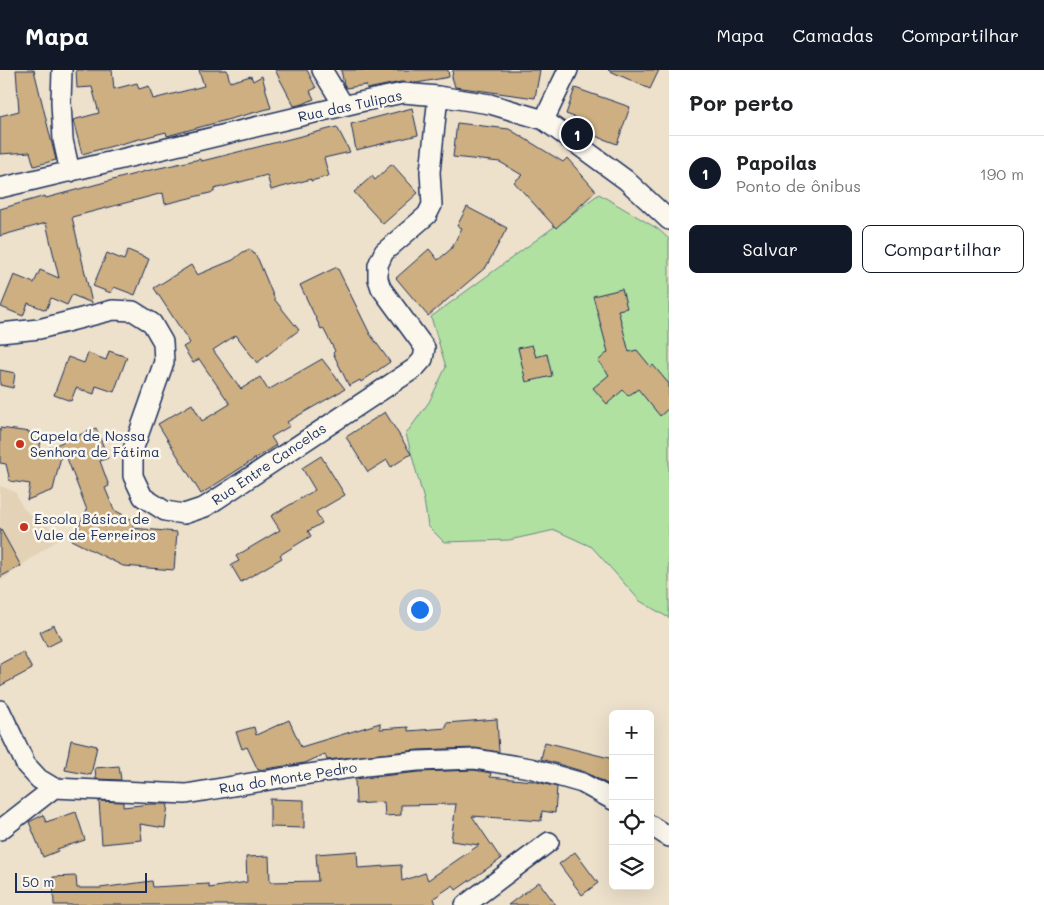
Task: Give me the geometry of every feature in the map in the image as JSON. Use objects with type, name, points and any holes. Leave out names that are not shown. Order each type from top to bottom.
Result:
[{"type":"street","points":[[62,70],[63,140],[70,172]]},
{"type":"street","points":[[322,70],[344,106]]},
{"type":"street","points":[[544,120],[568,70]]},
{"type":"street","name":"Rua das Tulipas","points":[[0,188],[403,93],[490,104],[544,120],[626,180],[669,220]]},
{"type":"street","name":"Rua Entre Cancelas","points":[[0,333],[39,330],[113,310],[133,312],[152,323],[163,342],[164,362],[133,450],[133,476],[143,497],[165,511],[184,514],[205,507],[415,368],[423,359],[425,348],[381,288],[378,280],[378,265],[384,252],[427,215],[432,205],[430,172],[438,96]]},
{"type":"street","points":[[0,710],[26,765],[39,779],[54,788],[0,830]]},
{"type":"street","name":"Rua do Monte Pedro","points":[[54,788],[186,794],[364,766],[418,761],[475,760],[530,768],[582,783],[609,798]]},
{"type":"street","points":[[654,828],[669,837]]},
{"type":"street","points":[[464,905],[549,842]]},
{"type":"shaded area","name":"Escola Básica de Vale de Ferreiros","points":[[0,486],[15,492],[23,508],[33,517],[63,536],[0,581]]},
{"type":"green space","points":[[599,194],[658,229],[669,239],[669,618],[640,601],[592,547],[555,530],[509,540],[444,542],[428,526],[424,500],[406,434],[429,402],[446,367],[431,317]]},
{"type":"building","points":[[16,70],[34,70],[56,160],[34,166],[30,152],[0,154],[0,116],[19,111]]},
{"type":"building","points":[[76,70],[112,70],[114,89],[137,83],[139,89],[149,86],[153,99],[204,86],[199,70],[227,70],[230,82],[251,76],[253,81],[262,76],[271,108],[167,136],[166,132],[82,154],[73,120],[99,113],[92,87],[77,88]]},
{"type":"building","points":[[275,70],[307,70],[316,88],[310,91],[314,99],[294,106]]},
{"type":"building","points":[[341,70],[448,70],[449,77],[417,83],[401,82],[367,89],[366,85],[346,88]]},
{"type":"building","points":[[453,70],[540,70],[535,98],[455,87],[452,77]]},
{"type":"building","points":[[608,70],[659,70],[650,89]]},
{"type":"building","points":[[575,88],[630,107],[617,144],[582,131],[585,121],[566,114]]},
{"type":"building","points":[[412,108],[418,135],[356,150],[351,124]]},
{"type":"building","points":[[457,123],[509,129],[563,162],[567,158],[596,191],[556,228],[514,182],[522,175],[500,162],[453,157]]},
{"type":"building","points":[[337,127],[350,152],[324,158],[329,176],[271,190],[267,175],[214,189],[214,192],[165,204],[163,193],[72,217],[92,303],[72,295],[67,305],[51,298],[46,310],[28,303],[23,316],[1,307],[14,275],[34,283],[40,270],[59,278],[46,223],[0,236],[0,209],[146,171],[200,159],[201,161],[206,160]]},
{"type":"building","points":[[392,164],[418,193],[383,224],[354,192],[372,176],[375,180]]},
{"type":"building","points":[[467,207],[507,228],[486,267],[428,316],[396,278],[429,249],[438,260],[451,249],[462,228],[457,226]]},
{"type":"building","points":[[250,249],[258,259],[275,300],[299,330],[257,363],[236,335],[213,350],[241,389],[260,377],[268,390],[322,359],[345,389],[287,422],[290,426],[271,437],[276,445],[201,494],[158,424],[192,404],[202,421],[230,404],[199,359],[193,363],[183,347],[190,343],[154,288],[191,265],[197,275],[233,260]]},
{"type":"building","points":[[128,250],[149,259],[135,295],[114,287],[111,293],[93,286],[107,253],[124,260]]},
{"type":"building","points":[[337,267],[370,334],[390,362],[361,382],[360,380],[349,386],[333,353],[335,351],[323,328],[321,329],[300,285]]},
{"type":"building","points":[[622,289],[627,308],[618,310],[629,352],[637,350],[669,384],[669,408],[660,416],[638,389],[628,396],[623,390],[607,404],[593,388],[609,375],[598,361],[608,352],[593,296]]},
{"type":"building","points":[[532,345],[536,357],[547,354],[552,376],[526,382],[518,348]]},
{"type":"building","points":[[109,351],[127,357],[114,392],[96,386],[94,394],[76,388],[71,401],[54,395],[68,357],[84,363],[88,353],[106,360]]},
{"type":"building","points":[[0,370],[15,373],[13,388],[0,385]]},
{"type":"building","points":[[385,412],[411,454],[391,467],[387,460],[368,472],[346,437]]},
{"type":"building","points":[[0,428],[30,432],[29,438],[41,440],[39,452],[96,428],[108,458],[100,461],[109,486],[105,488],[114,510],[135,521],[132,528],[177,532],[174,570],[123,566],[71,540],[87,510],[63,448],[53,490],[27,500],[30,484],[10,481],[6,464],[0,463]]},
{"type":"building","points":[[321,456],[345,495],[316,512],[322,523],[308,531],[311,536],[280,555],[282,558],[241,582],[231,565],[239,561],[236,556],[280,530],[271,516],[315,490],[302,468]]},
{"type":"building","points":[[0,528],[21,566],[0,577]]},
{"type":"building","points":[[54,625],[61,640],[47,647],[40,632]]},
{"type":"building","points":[[23,652],[32,669],[0,686],[0,664]]},
{"type":"building","points":[[497,719],[499,752],[475,748],[418,750],[327,760],[325,754],[305,763],[258,770],[247,747],[242,749],[236,732],[254,727],[256,735],[289,720],[301,747],[380,723],[380,729],[408,727],[408,731],[446,728],[446,723]]},
{"type":"building","points":[[71,740],[97,746],[91,775],[65,770]]},
{"type":"building","points":[[545,742],[609,758],[609,785],[585,772],[541,759]]},
{"type":"building","points":[[119,766],[121,780],[96,779],[95,768]]},
{"type":"building","points":[[474,770],[491,773],[490,777],[533,781],[557,787],[555,813],[542,811],[541,821],[472,816],[501,859],[456,890],[453,885],[434,898],[436,905],[54,905],[53,877],[76,876],[77,888],[100,888],[152,881],[153,887],[209,884],[209,888],[247,882],[246,857],[269,856],[270,882],[318,881],[316,854],[357,851],[358,868],[401,865],[402,881],[425,873],[428,880],[479,845],[451,841],[456,804],[401,805],[401,815],[385,816],[384,802],[356,804],[355,779],[419,772]]},
{"type":"building","points":[[270,799],[304,800],[304,828],[270,827]]},
{"type":"building","points":[[99,801],[123,802],[123,807],[168,804],[165,828],[140,824],[142,840],[102,844]]},
{"type":"building","points":[[76,812],[85,840],[57,849],[58,851],[43,857],[29,822],[43,815],[46,822]]},
{"type":"building","points":[[575,852],[598,883],[582,895],[559,864]]},
{"type":"building","points":[[539,882],[556,905],[508,905]]},
{"type":"place","name":"Papoilas","points":[[577,134]]},
{"type":"place","name":"Capela de Nossa Senhora de Fátima","points":[[20,444]]},
{"type":"place","name":"Escola Básica de Vale de Ferreiros","points":[[24,527]]}]
